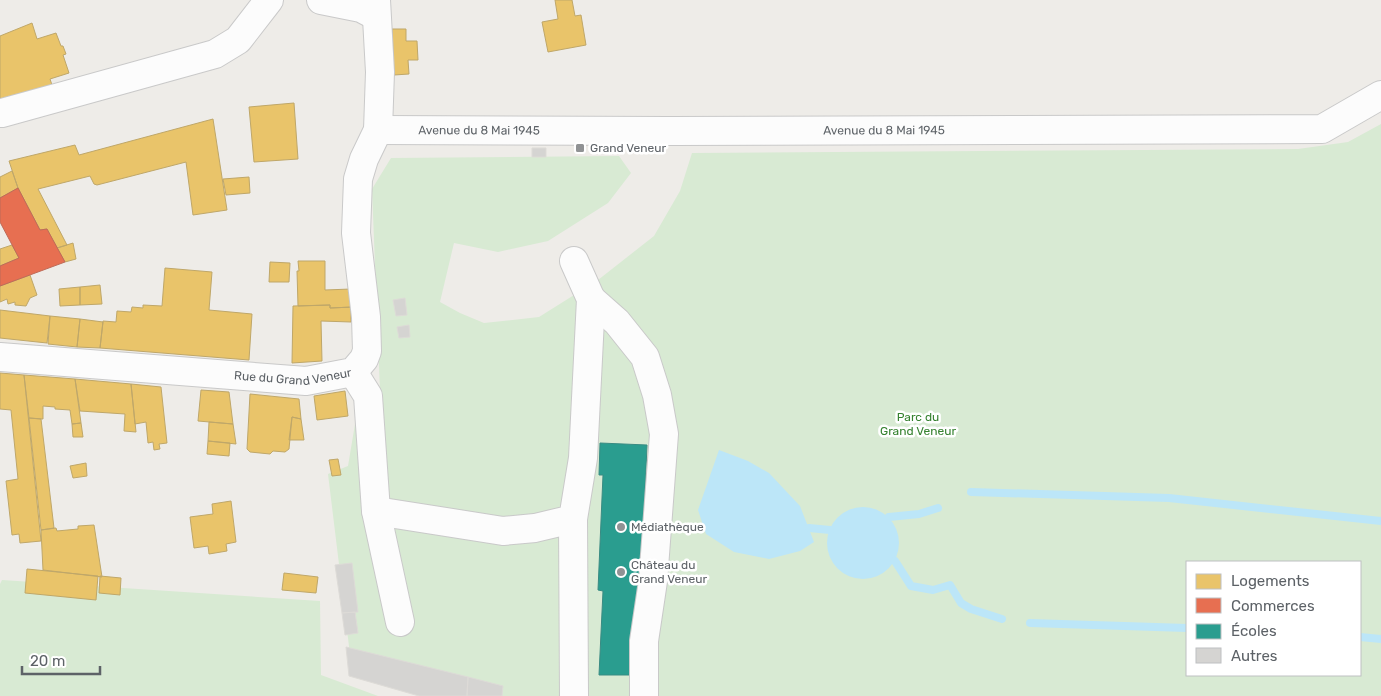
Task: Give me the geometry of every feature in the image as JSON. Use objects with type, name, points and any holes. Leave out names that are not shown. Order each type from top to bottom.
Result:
[{"type":"street","points":[[2,113],[215,54],[238,40],[269,0]]},
{"type":"street","points":[[321,0],[361,8],[376,8]]},
{"type":"street","name":"Rue du Grand Veneur","points":[[0,357],[306,381],[352,372],[364,359],[367,351],[366,317],[356,233],[358,179],[364,159],[378,130],[380,72],[376,8]]},
{"type":"street","name":"Avenue du 8 Mai 1945","points":[[378,130],[1322,129],[1381,95]]},
{"type":"street","points":[[574,261],[591,299],[617,322],[645,357],[657,394],[664,434],[652,581],[644,641],[644,696]]},
{"type":"street","points":[[574,696],[573,519],[583,458],[591,299]]},
{"type":"street","points":[[352,372],[368,396],[376,511],[400,622]]},
{"type":"street","points":[[376,511],[502,531],[535,528],[573,519]]},
{"type":"green space","name":"Parc du Grand Veneur","points":[[1381,124],[1381,696],[437,696],[352,671],[328,474],[348,466],[356,418],[353,392],[380,391],[372,189],[391,158],[619,156],[631,173],[608,203],[548,241],[498,252],[454,243],[440,302],[484,323],[539,317],[598,280],[654,236],[680,191],[692,153],[1298,149],[1348,142]]},
{"type":"green space","points":[[2,580],[320,601],[321,675],[378,696],[0,696],[0,584]]},
{"type":"water","points":[[719,450],[748,461],[769,473],[800,506],[814,542],[800,551],[769,559],[734,552],[706,534],[698,510]]},
{"type":"water","points":[[863,507],[883,513],[893,523],[899,543],[893,563],[883,573],[863,579],[843,573],[833,563],[827,543],[833,523],[843,513]]},
{"type":"building: Logements","points":[[555,0],[572,0],[575,16],[581,15],[586,45],[548,52],[542,22],[558,19]]},
{"type":"building: Logements","points":[[32,23],[37,39],[56,33],[66,54],[63,55],[69,73],[50,79],[54,91],[0,107],[0,36]]},
{"type":"building: Logements","points":[[392,29],[406,29],[406,41],[417,41],[418,60],[408,60],[409,74],[394,75]]},
{"type":"building: Logements","points":[[294,103],[298,159],[254,162],[249,107]]},
{"type":"building: Logements","points":[[213,119],[227,210],[193,215],[186,162],[97,185],[94,184],[90,176],[38,189],[67,245],[57,248],[47,229],[40,230],[18,188],[9,161],[75,145],[79,155]]},
{"type":"building: Logements","points":[[12,171],[18,188],[0,198],[0,177]]},
{"type":"building: Logements","points":[[249,177],[250,193],[226,195],[223,179]]},
{"type":"building: Logements","points":[[73,243],[76,259],[65,262],[57,248]]},
{"type":"building: Logements","points":[[12,245],[19,258],[0,266],[0,249]]},
{"type":"building: Logements","points":[[298,261],[325,261],[325,290],[351,289],[353,307],[330,308],[330,305],[298,306]]},
{"type":"building: Logements","points":[[270,262],[290,263],[289,282],[269,282]]},
{"type":"building: Logements","points":[[165,268],[212,272],[209,310],[252,314],[249,360],[100,348],[103,321],[116,322],[117,311],[131,312],[132,307],[143,308],[143,305],[162,306]]},
{"type":"building: Logements","points":[[30,275],[37,295],[30,298],[26,306],[15,305],[15,302],[8,304],[7,299],[0,302],[0,286]]},
{"type":"building: Logements","points":[[100,285],[102,304],[80,305],[80,287]]},
{"type":"building: Logements","points":[[80,287],[80,305],[60,306],[59,289]]},
{"type":"building: Logements","points":[[330,305],[330,308],[353,307],[351,322],[321,321],[322,361],[292,363],[293,306]]},
{"type":"building: Logements","points":[[0,310],[50,316],[47,343],[0,338]]},
{"type":"building: Logements","points":[[50,316],[80,319],[77,347],[48,344]]},
{"type":"building: Logements","points":[[80,319],[103,322],[100,348],[77,347]]},
{"type":"building: Logements","points":[[0,373],[24,375],[41,541],[20,543],[19,534],[12,535],[6,481],[18,479],[11,410],[0,409]]},
{"type":"building: Logements","points":[[24,375],[75,379],[81,423],[72,424],[70,410],[55,409],[55,407],[43,406],[43,419],[29,418]]},
{"type":"building: Logements","points":[[75,379],[131,384],[136,432],[124,431],[125,414],[80,411]]},
{"type":"building: Logements","points":[[131,384],[161,387],[167,443],[159,444],[160,449],[154,450],[153,442],[148,443],[146,422],[135,424]]},
{"type":"building: Logements","points":[[201,390],[229,392],[233,424],[198,421]]},
{"type":"building: Logements","points":[[345,391],[348,416],[317,420],[314,396]]},
{"type":"building: Logements","points":[[250,394],[299,399],[301,419],[292,417],[289,449],[285,452],[273,451],[270,454],[250,452],[247,449]]},
{"type":"building: Logements","points":[[292,417],[301,419],[304,440],[289,440]]},
{"type":"building: Logements","points":[[29,418],[41,419],[54,528],[41,530]]},
{"type":"building: Logements","points":[[209,422],[233,424],[236,444],[208,441]]},
{"type":"building: Logements","points":[[81,423],[83,437],[73,437],[72,424]]},
{"type":"building: Logements","points":[[208,441],[230,443],[229,456],[207,454]]},
{"type":"building: Logements","points":[[338,459],[341,475],[332,476],[329,460]]},
{"type":"building: Logements","points":[[86,463],[87,476],[73,478],[70,466]]},
{"type":"building: Logements","points":[[231,501],[236,542],[226,544],[227,551],[209,554],[208,546],[194,548],[190,517],[213,514],[212,504]]},
{"type":"building: Logements","points":[[94,525],[102,577],[43,570],[41,530],[56,528],[57,531],[78,529],[78,526]]},
{"type":"building: Logements","points":[[27,569],[98,576],[96,600],[25,593]]},
{"type":"building: Logements","points":[[284,573],[318,577],[316,593],[282,590]]},
{"type":"building: Logements","points":[[100,576],[121,578],[120,595],[99,593]]},
{"type":"building: Commerces","points":[[18,188],[40,230],[47,229],[65,262],[0,286],[0,266],[19,258],[0,222],[0,198]]},
{"type":"building: Écoles","name":"Château du Grand Veneur","points":[[600,443],[647,445],[637,675],[599,675],[603,591],[598,590],[603,475],[599,475]]},
{"type":"building: Autres","points":[[532,148],[546,148],[546,157],[532,157]]},
{"type":"building: Autres","points":[[405,298],[407,315],[396,316],[393,300]]},
{"type":"building: Autres","points":[[409,325],[410,337],[399,338],[397,327]]},
{"type":"building: Autres","points":[[352,563],[358,612],[342,613],[335,565]]},
{"type":"building: Autres","points":[[355,612],[358,633],[345,635],[342,613]]},
{"type":"building: Autres","points":[[346,647],[468,677],[467,696],[419,696],[349,676]]},
{"type":"building: Autres","points":[[468,677],[503,686],[502,696],[467,696]]},
{"type":"waterway","points":[[971,492],[1169,498],[1381,521]]},
{"type":"waterway","points":[[889,517],[919,514],[938,508]]},
{"type":"waterway","points":[[809,528],[830,530]]},
{"type":"waterway","points":[[895,561],[911,586],[933,590],[950,585],[961,603],[971,609],[1002,619]]},
{"type":"waterway","points":[[1030,623],[1186,628]]},
{"type":"waterway","points":[[1361,637],[1381,639]]},
{"type":"place","name":"Grand Veneur","points":[[580,148]]},
{"type":"place","name":"Médiathèque","points":[[621,527]]},
{"type":"place","name":"Château du Grand Veneur","points":[[621,572]]}]
